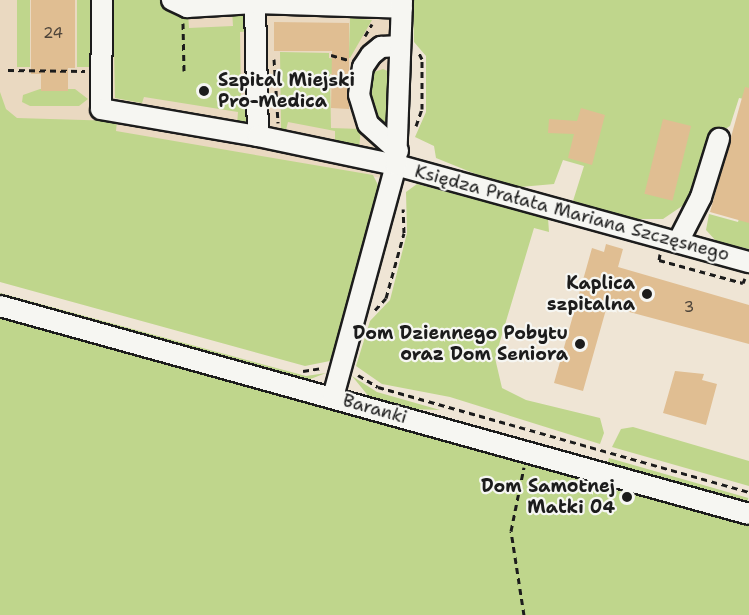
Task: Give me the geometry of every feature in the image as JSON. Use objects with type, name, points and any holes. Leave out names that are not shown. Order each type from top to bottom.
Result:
[{"type":"street","name":"Księdza Prałata Mariana Szczęsnego","points":[[102,0],[101,109],[397,158],[670,244],[749,262]]},
{"type":"street","points":[[177,3],[255,1],[379,8],[402,4],[408,47],[397,158],[333,397]]},
{"type":"street","points":[[255,1],[258,136]]},
{"type":"street","points":[[397,158],[368,124],[359,95],[363,67],[371,55],[381,47],[408,47]]},
{"type":"street","points":[[670,244],[701,197],[719,139]]},
{"type":"street","name":"Baranki","points":[[0,306],[749,514]]},
{"type":"path","points":[[177,3],[184,71]]},
{"type":"path","points":[[362,40],[379,8]]},
{"type":"path","points":[[408,47],[422,59],[422,109],[412,136]]},
{"type":"path","points":[[351,69],[351,60],[357,50]]},
{"type":"path","points":[[265,52],[278,63],[278,140]]},
{"type":"path","points":[[331,55],[351,60]]},
{"type":"path","points":[[8,70],[68,71]]},
{"type":"path","points":[[372,314],[386,298],[404,233],[402,204]]},
{"type":"path","points":[[670,244],[659,260],[743,283],[749,272]]},
{"type":"path","points":[[293,368],[341,369],[378,387],[749,492]]},
{"type":"path","points":[[524,615],[511,531],[528,451]]},
{"type":"shaded area","name":"Szpital Miejski Pro-Medica","points":[[0,0],[409,0],[408,118],[399,181],[58,122],[0,121]]},
{"type":"green space","points":[[17,0],[30,0],[30,67],[17,67]]},
{"type":"green space","points":[[77,0],[95,0],[95,67],[77,67]]},
{"type":"green space","points":[[113,0],[163,0],[188,12],[189,28],[233,26],[232,10],[243,10],[253,20],[253,31],[240,32],[241,98],[253,99],[251,120],[237,125],[238,112],[144,97],[142,103],[115,98]]},
{"type":"green space","points":[[413,0],[749,0],[749,100],[739,98],[730,126],[719,133],[714,130],[688,202],[663,219],[634,219],[573,201],[584,166],[563,160],[554,184],[520,187],[488,179],[436,158],[434,146],[415,137],[426,112],[426,56],[414,42]]},
{"type":"green space","points":[[350,18],[372,20],[350,58],[333,54],[349,52]]},
{"type":"green space","points":[[280,52],[329,53],[329,58],[348,61],[347,74],[330,74],[331,128],[361,129],[359,148],[335,142],[335,131],[288,122],[286,130],[281,129]]},
{"type":"green space","points":[[383,69],[394,74],[395,128],[386,129],[375,121],[365,94],[371,73]]},
{"type":"green space","points":[[40,89],[75,89],[88,99],[79,106],[30,106],[22,102],[23,95]]},
{"type":"green space","points":[[0,92],[6,109],[17,118],[117,121],[116,131],[373,175],[381,191],[335,360],[305,366],[0,282]]},
{"type":"green space","points":[[417,184],[548,218],[549,232],[534,228],[495,358],[502,388],[526,400],[600,418],[604,433],[600,444],[450,397],[382,384],[356,366],[370,321],[390,300],[407,233],[406,192]]},
{"type":"green space","points":[[749,184],[749,249],[717,242],[706,230],[709,214],[738,222]]},
{"type":"green space","points":[[0,293],[306,376],[326,373],[308,380],[135,336],[0,297]]},
{"type":"green space","points":[[0,315],[573,474],[590,484],[749,523],[749,615],[0,615]]},
{"type":"green space","points":[[352,376],[377,392],[440,410],[409,409],[370,398]]},
{"type":"green space","points":[[633,427],[749,461],[749,486],[612,447],[621,429]]},
{"type":"green space","points":[[609,458],[748,498],[745,509],[606,469]]},
{"type":"building","points":[[31,0],[75,0],[75,68],[68,68],[68,91],[41,91],[41,74],[31,74]]},
{"type":"building","points":[[274,22],[349,23],[349,109],[331,108],[332,51],[274,51]]},
{"type":"building","points":[[745,87],[749,88],[749,223],[710,212]]},
{"type":"building","points":[[581,108],[605,115],[592,165],[568,158],[574,134],[548,133],[549,119],[577,121]]},
{"type":"building","points":[[663,119],[691,126],[673,201],[644,194]]},
{"type":"building","points":[[606,244],[623,249],[618,267],[749,305],[749,344],[607,306],[583,391],[554,383],[592,248],[604,252]]},
{"type":"building","points":[[675,371],[704,374],[702,380],[717,384],[706,425],[663,413]]},
{"type":"place","name":"Szpital Miejski Pro-Medica","points":[[204,91]]},
{"type":"place","name":"Kaplica szpitalna","points":[[647,294]]},
{"type":"place","name":"Dom Dziennego Pobytu oraz Dom Seniora","points":[[580,344]]},
{"type":"place","name":"Dom Samotnej Matki 04","points":[[627,497]]}]
